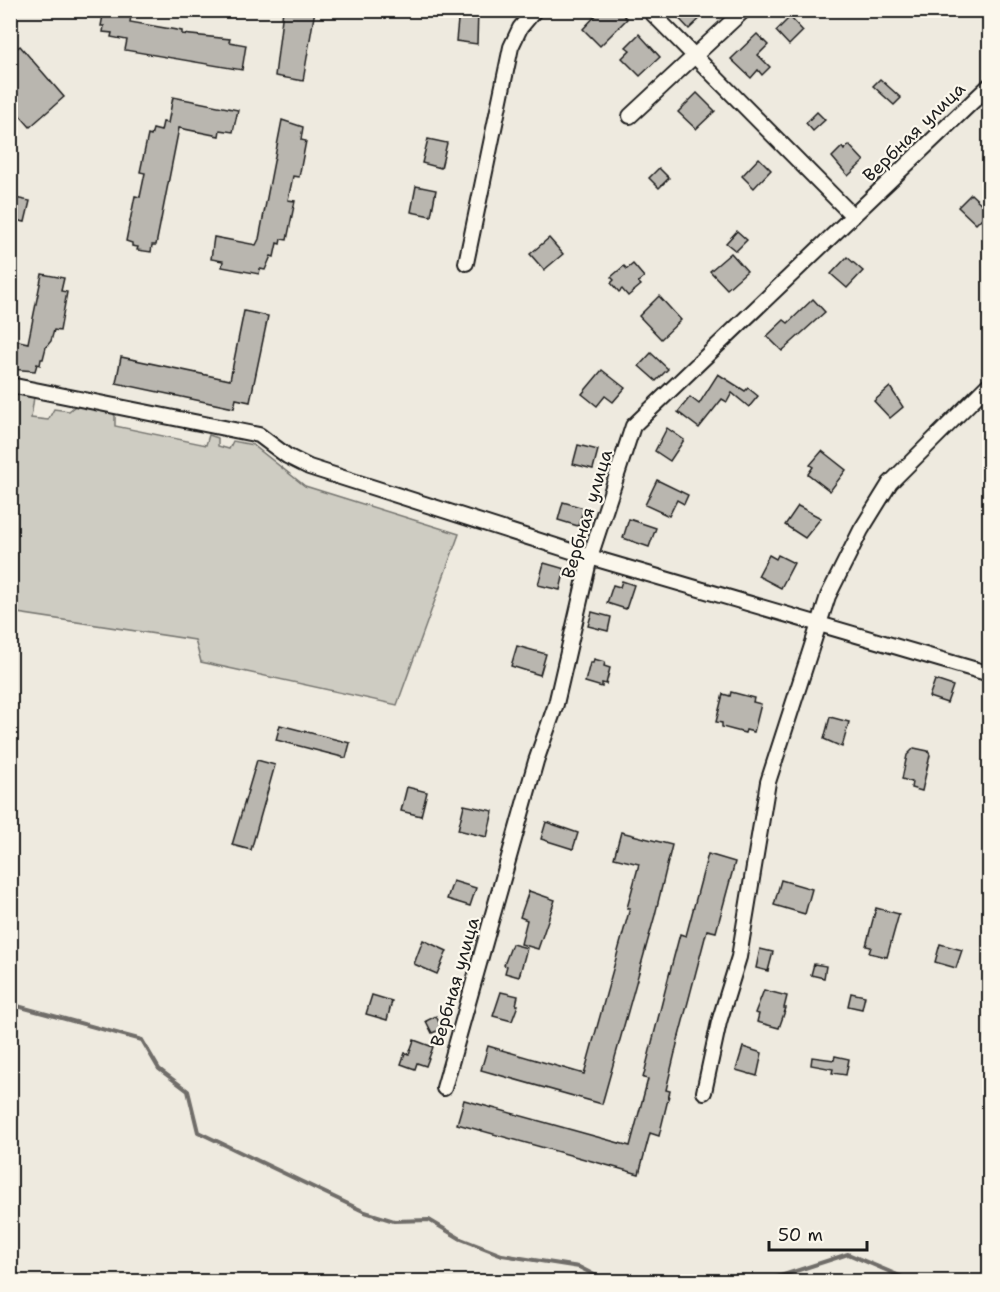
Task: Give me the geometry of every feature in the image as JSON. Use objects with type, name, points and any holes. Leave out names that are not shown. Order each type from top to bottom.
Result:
[{"type":"street","points":[[466,263],[511,47],[520,28],[535,10]]},
{"type":"street","points":[[649,10],[853,216]]},
{"type":"street","points":[[630,116],[744,10]]},
{"type":"street","name":"Вербная улица","points":[[444,1088],[536,761],[556,704],[590,557],[633,426],[990,85]]},
{"type":"street","points":[[704,1092],[719,1022],[739,957],[768,782],[833,586],[861,530],[890,483],[990,383]]},
{"type":"street","points":[[10,385],[259,435],[287,456],[309,467],[590,557],[990,674]]},
{"type":"shaded area","points":[[10,392],[34,397],[31,418],[48,420],[54,409],[69,411],[79,403],[110,409],[115,416],[115,426],[206,445],[209,435],[218,438],[218,446],[229,449],[233,441],[253,445],[305,486],[459,534],[397,705],[201,662],[195,640],[11,612]]},
{"type":"building","points":[[104,10],[132,10],[130,22],[182,31],[182,34],[230,39],[229,42],[246,45],[242,70],[125,50],[127,40],[111,37],[112,33],[103,32],[104,26],[101,26]]},
{"type":"building","points":[[283,10],[315,10],[303,81],[275,76]]},
{"type":"building","points":[[459,10],[478,10],[477,44],[456,41]]},
{"type":"building","points":[[601,10],[618,10],[627,19],[600,46],[583,29]]},
{"type":"building","points":[[671,10],[709,10],[689,29]]},
{"type":"building","points":[[790,17],[803,31],[789,45],[776,31]]},
{"type":"building","points":[[639,34],[660,57],[640,76],[622,58],[630,50],[626,47]]},
{"type":"building","points":[[757,34],[768,45],[758,55],[770,67],[762,75],[758,70],[751,78],[731,59]]},
{"type":"building","points":[[20,46],[64,97],[30,127],[10,104],[10,54]]},
{"type":"building","points":[[880,79],[901,98],[894,105],[873,86]]},
{"type":"building","points":[[697,93],[715,111],[696,129],[678,112]]},
{"type":"building","points":[[173,97],[238,110],[233,132],[220,130],[219,136],[179,128],[156,245],[152,245],[151,252],[137,250],[138,247],[126,241],[135,196],[140,197],[145,173],[140,172],[148,135],[151,136],[153,129],[161,131],[163,122],[168,123]]},
{"type":"building","points":[[817,112],[825,120],[813,131],[806,123]]},
{"type":"building","points":[[282,120],[303,127],[301,140],[306,141],[299,177],[293,176],[288,200],[295,201],[287,240],[281,239],[280,244],[277,243],[274,257],[271,256],[265,270],[260,269],[259,274],[222,267],[223,261],[211,259],[214,237],[256,245],[259,239]]},
{"type":"building","points":[[428,139],[447,143],[441,168],[422,163]]},
{"type":"building","points":[[849,145],[864,161],[848,176],[832,157],[842,147],[844,150]]},
{"type":"building","points":[[759,158],[771,170],[754,188],[742,176]]},
{"type":"building","points":[[659,168],[669,178],[659,188],[649,178]]},
{"type":"building","points":[[416,186],[436,190],[431,216],[411,212]]},
{"type":"building","points":[[971,194],[989,211],[976,224],[958,207]]},
{"type":"building","points":[[10,197],[30,201],[25,222],[10,219]]},
{"type":"building","points":[[737,231],[747,240],[736,251],[726,243]]},
{"type":"building","points":[[549,238],[563,254],[544,270],[530,254]]},
{"type":"building","points":[[731,253],[747,271],[727,289],[710,271]]},
{"type":"building","points":[[847,257],[863,271],[847,288],[831,274]]},
{"type":"building","points":[[633,264],[644,277],[638,282],[641,285],[628,296],[622,289],[619,292],[611,283],[614,280],[611,277],[624,266],[627,269]]},
{"type":"building","points":[[42,274],[64,278],[61,291],[67,292],[60,331],[54,330],[43,359],[40,365],[37,364],[35,371],[10,369],[10,339],[28,343]]},
{"type":"building","points":[[659,296],[681,320],[661,339],[639,316]]},
{"type":"building","points":[[813,299],[825,312],[782,351],[767,336],[784,320],[788,323]]},
{"type":"building","points":[[244,311],[268,316],[250,402],[236,399],[234,408],[116,383],[121,357],[230,380]]},
{"type":"building","points":[[651,353],[668,369],[656,381],[639,366]]},
{"type":"building","points":[[602,370],[625,388],[613,402],[605,396],[597,406],[582,394]]},
{"type":"building","points":[[718,374],[745,391],[748,388],[758,396],[749,407],[732,393],[727,402],[722,399],[699,428],[678,412],[690,397],[699,404]]},
{"type":"building","points":[[890,387],[903,407],[890,418],[874,401]]},
{"type":"building","points":[[667,428],[684,440],[670,461],[655,451]]},
{"type":"building","points":[[578,445],[598,450],[593,469],[573,464]]},
{"type":"building","points":[[822,451],[846,470],[830,491],[808,474],[813,467],[810,465]]},
{"type":"building","points":[[657,480],[688,495],[684,504],[677,500],[669,516],[645,505]]},
{"type":"building","points":[[563,502],[584,508],[578,526],[558,520]]},
{"type":"building","points":[[798,506],[821,518],[805,538],[785,525]]},
{"type":"building","points":[[629,519],[656,528],[649,547],[623,538]]},
{"type":"building","points":[[769,555],[776,559],[778,555],[794,563],[781,588],[758,576]]},
{"type":"building","points":[[544,563],[565,569],[560,590],[538,585]]},
{"type":"building","points":[[622,581],[634,585],[626,609],[607,603],[613,585],[620,587]]},
{"type":"building","points":[[592,612],[611,617],[608,631],[588,626]]},
{"type":"building","points":[[517,646],[546,654],[540,675],[511,666]]},
{"type":"building","points":[[594,659],[605,662],[604,666],[610,668],[606,684],[602,683],[602,687],[585,682],[590,663],[593,663]]},
{"type":"building","points":[[935,680],[953,686],[947,703],[929,697]]},
{"type":"building","points":[[731,692],[754,698],[753,702],[761,704],[754,732],[746,730],[745,733],[722,727],[722,723],[716,722],[723,694],[730,696]]},
{"type":"building","points":[[830,717],[849,722],[842,747],[824,739]]},
{"type":"building","points":[[280,725],[350,743],[346,758],[276,740]]},
{"type":"building","points":[[914,748],[928,751],[930,755],[922,791],[911,788],[912,782],[902,779],[907,755]]},
{"type":"building","points":[[257,760],[275,765],[251,850],[232,845]]},
{"type":"building","points":[[407,787],[427,792],[421,816],[401,811]]},
{"type":"building","points":[[464,805],[493,811],[487,837],[458,830]]},
{"type":"building","points":[[546,822],[578,833],[573,849],[541,839]]},
{"type":"building","points":[[621,832],[672,845],[655,915],[602,1104],[481,1070],[488,1046],[584,1074],[630,908],[627,908],[639,864],[614,858]]},
{"type":"building","points":[[708,854],[735,862],[716,932],[707,930],[666,1090],[670,1091],[659,1136],[650,1133],[639,1174],[457,1124],[464,1100],[630,1146],[648,1079],[643,1078],[680,934],[686,936]]},
{"type":"building","points":[[781,880],[812,889],[805,914],[774,905]]},
{"type":"building","points":[[453,881],[476,888],[470,906],[447,899]]},
{"type":"building","points":[[529,891],[555,900],[538,949],[521,944],[527,920],[520,917]]},
{"type":"building","points":[[876,908],[899,914],[887,957],[869,953],[871,947],[866,946]]},
{"type":"building","points":[[423,940],[447,951],[437,974],[414,964]]},
{"type":"building","points":[[512,944],[527,948],[519,977],[505,973],[507,966],[504,965]]},
{"type":"building","points":[[940,944],[962,950],[956,968],[935,962]]},
{"type":"building","points":[[760,949],[773,952],[768,971],[756,968]]},
{"type":"building","points":[[814,964],[826,966],[824,978],[811,975]]},
{"type":"building","points":[[764,990],[787,996],[784,1008],[786,1008],[779,1028],[757,1022],[759,1014],[755,1013]]},
{"type":"building","points":[[501,992],[518,996],[516,1005],[518,1005],[512,1021],[493,1016]]},
{"type":"building","points":[[851,993],[865,996],[862,1009],[848,1006]]},
{"type":"building","points":[[372,995],[392,1001],[387,1020],[366,1014]]},
{"type":"building","points":[[436,1016],[442,1029],[432,1033],[426,1021]]},
{"type":"building","points":[[414,1040],[433,1047],[426,1066],[417,1063],[415,1069],[401,1064],[405,1053],[409,1054]]},
{"type":"building","points":[[743,1047],[762,1053],[757,1076],[736,1070]]},
{"type":"building","points":[[835,1056],[849,1059],[846,1075],[832,1073],[833,1069],[811,1065],[812,1057],[834,1060]]},
{"type":"waterway","points":[[10,1004],[142,1040],[159,1069],[188,1091],[198,1132],[365,1212],[394,1221],[429,1220],[461,1239],[502,1255],[579,1267],[608,1282]]},
{"type":"waterway","points":[[762,1282],[848,1254],[914,1282]]}]
